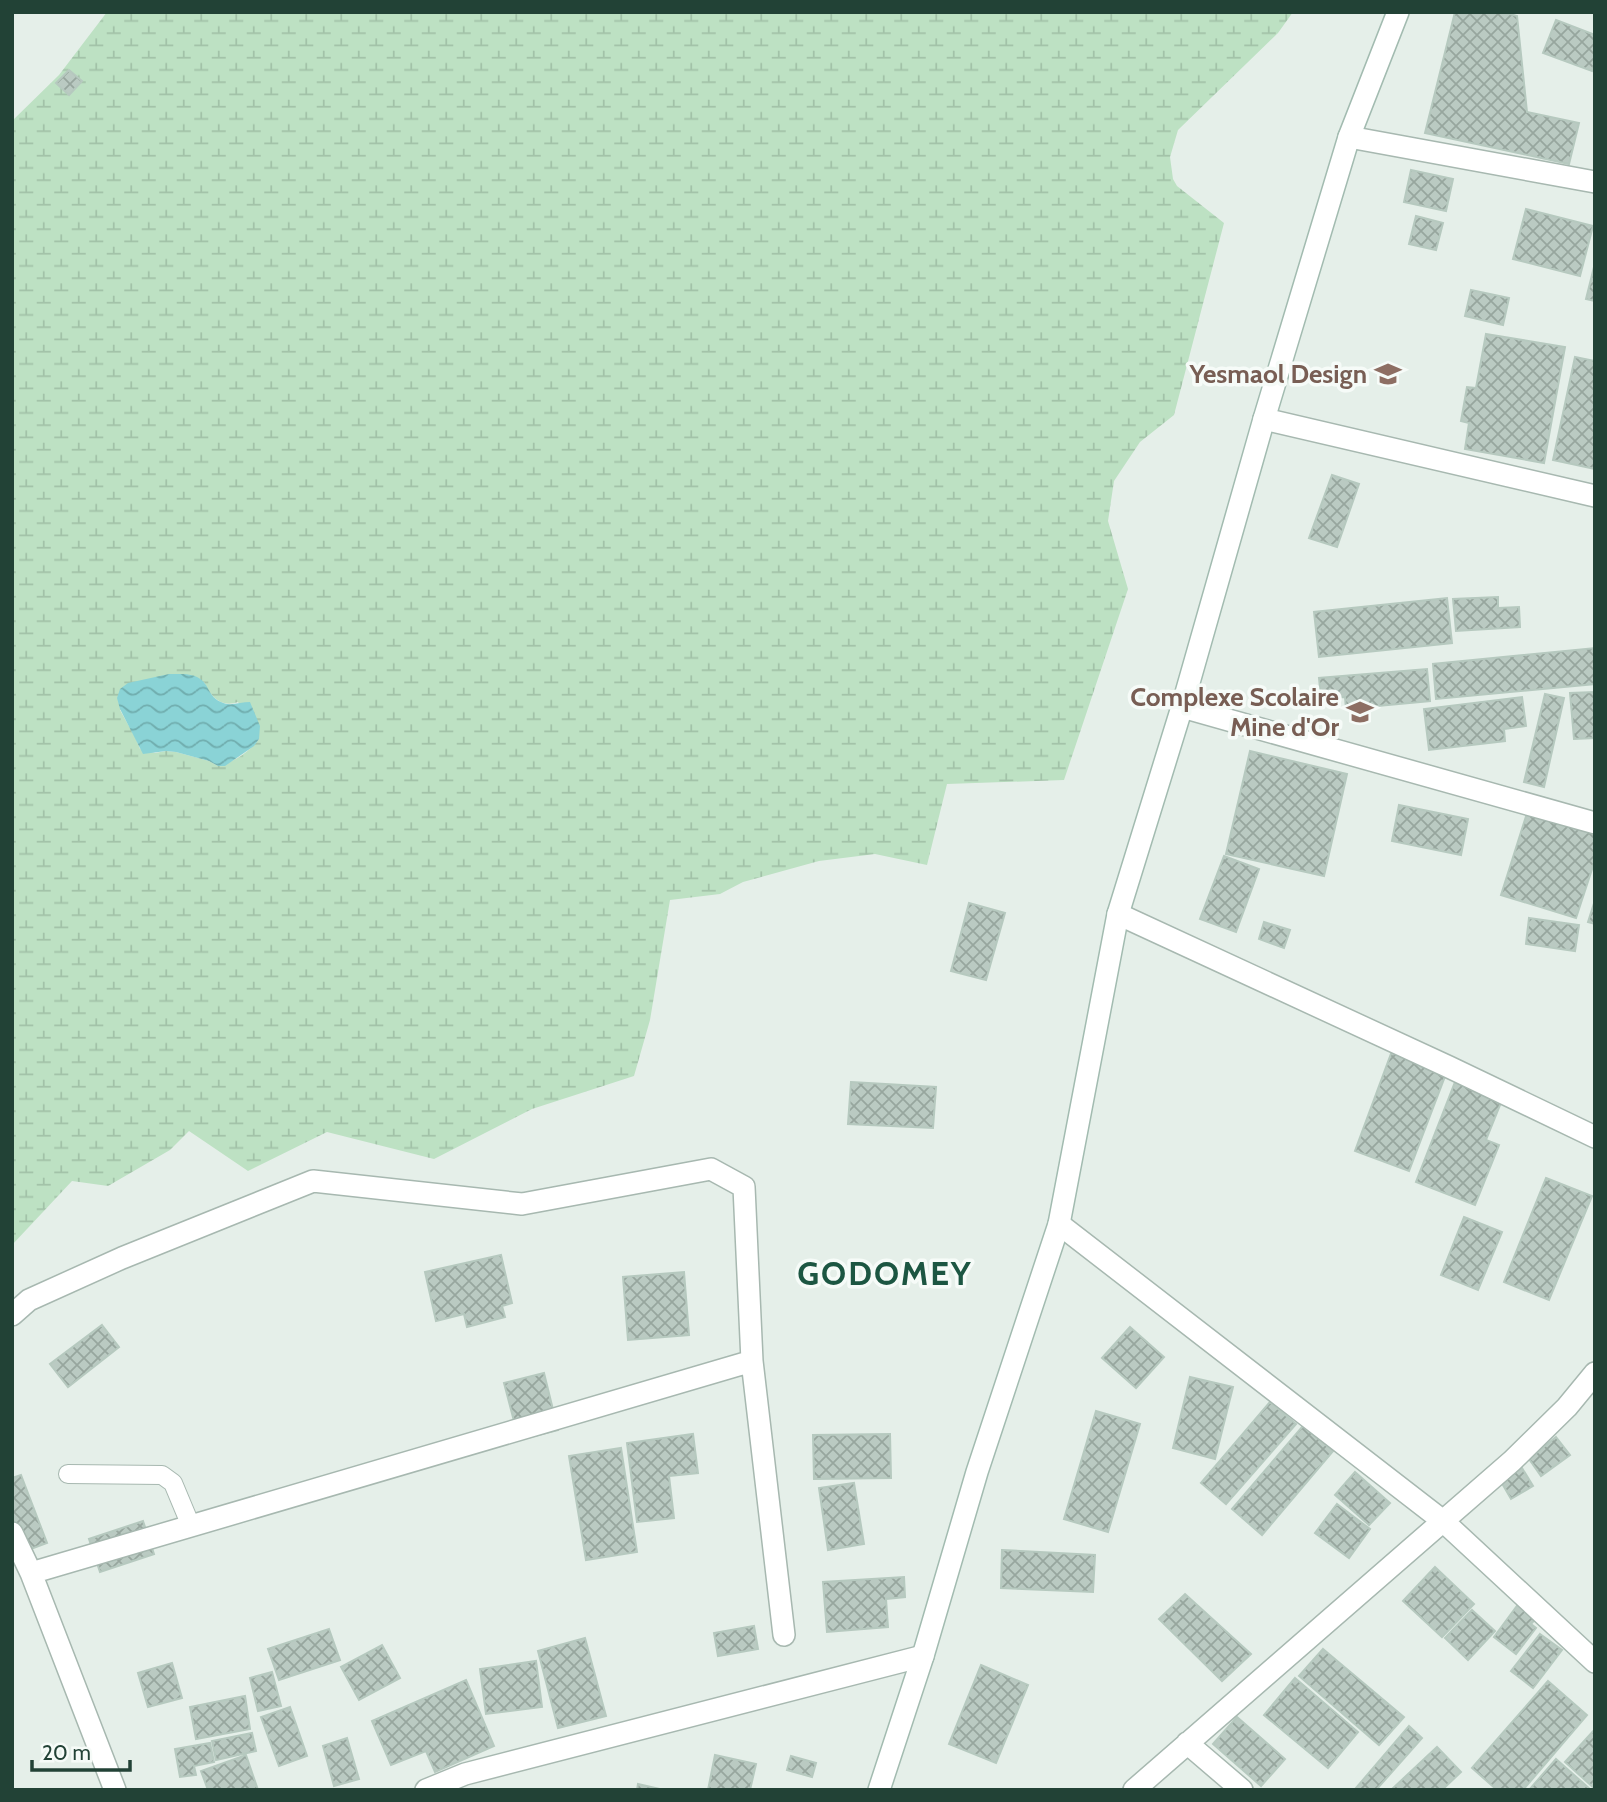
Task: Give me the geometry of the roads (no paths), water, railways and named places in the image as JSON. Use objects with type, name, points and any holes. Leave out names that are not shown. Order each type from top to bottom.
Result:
[{"type":"street","points":[[879,1790],[923,1656],[977,1472],[1059,1223],[1118,914],[1182,707],[1264,419],[1349,137],[1398,12]]},
{"type":"street","points":[[1349,137],[1595,182]]},
{"type":"street","points":[[1264,419],[1595,496]]},
{"type":"street","points":[[1182,707],[1595,823]]},
{"type":"street","points":[[1118,914],[1595,1137]]},
{"type":"street","points":[[12,1315],[29,1300],[122,1258],[313,1181],[522,1204],[711,1169],[744,1187],[752,1361],[784,1635]]},
{"type":"street","points":[[1059,1223],[1443,1521],[1595,1662]]},
{"type":"street","points":[[31,1573],[752,1361]]},
{"type":"street","points":[[1134,1790],[1521,1452],[1567,1407],[1595,1373]]},
{"type":"street","points":[[12,1533],[31,1573],[115,1790]]},
{"type":"street","points":[[426,1790],[465,1774],[923,1656]]},
{"type":"street","points":[[1187,1743],[1242,1790]]},
{"type":"lane","points":[[68,1474],[162,1475],[173,1483],[191,1526]]},
{"type":"water","points":[[169,674],[199,678],[218,701],[231,704],[250,702],[260,726],[259,739],[254,746],[225,766],[176,752],[143,754],[117,698],[120,689],[128,683]]},
{"type":"place","name":"Yesmaol Design","points":[[1388,374]]},
{"type":"place","name":"Complexe Scolaire Mine d'Or","points":[[1360,712]]},
{"type":"district","name":"GODOMEY","points":[[885,1273]]}]
